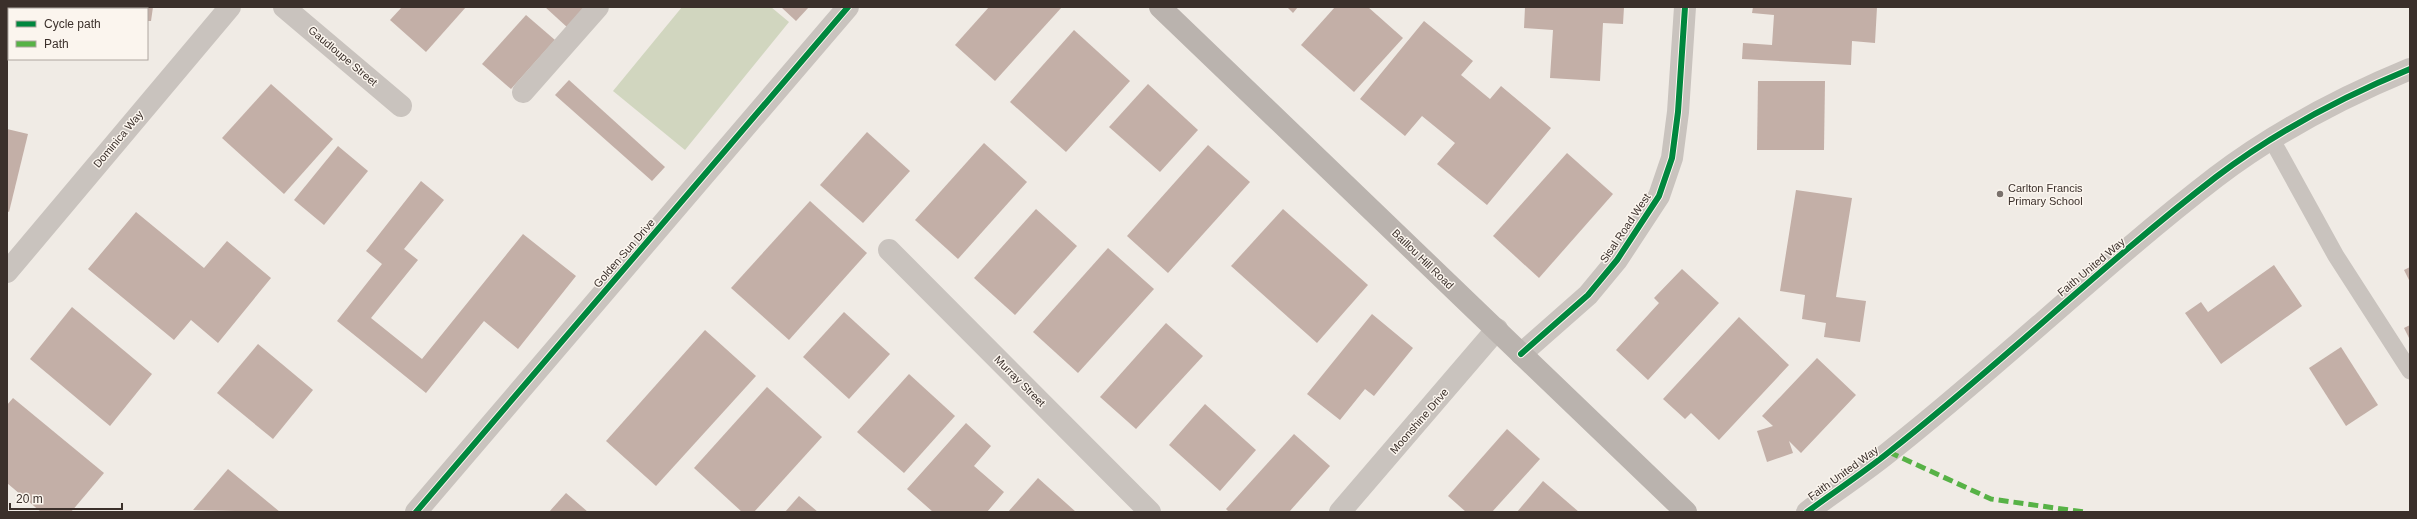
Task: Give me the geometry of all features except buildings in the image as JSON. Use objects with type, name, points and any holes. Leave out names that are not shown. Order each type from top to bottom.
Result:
[{"type":"main road","name":"Baillou Hill Road","points":[[1160,7],[1686,512]]},
{"type":"street","name":"Dominica Way","points":[[7,272],[230,7]]},
{"type":"street","name":"Gaudloupe Street","points":[[284,7],[401,106]]},
{"type":"street","points":[[523,92],[598,7]]},
{"type":"street","name":"Golden Sun Drive","points":[[416,512],[848,7]]},
{"type":"street","name":"Sisal Road West","points":[[1521,354],[1588,295],[1617,260],[1659,196],[1672,158],[1678,112],[1684,7]]},
{"type":"street","name":"Faith United Way","points":[[1807,512],[1889,452],[2115,260],[2217,176],[2272,140],[2357,91],[2410,69]]},
{"type":"street","name":"Murray Street","points":[[889,250],[1150,512]]},
{"type":"street","name":"Moonshine Drive","points":[[1340,512],[1497,329]]},
{"type":"lane","points":[[2272,140],[2336,256],[2410,371]]},
{"type":"green space","points":[[682,7],[771,7],[789,22],[685,150],[613,91]]},
{"type":"marked path","points":[[1889,452],[1991,499],[2084,512]]},
{"type":"cycle path","points":[[416,512],[848,7]]},
{"type":"cycle path","points":[[1521,354],[1588,295],[1617,260],[1659,196],[1672,158],[1678,112],[1685,7]]},
{"type":"cycle path","points":[[1807,512],[1879,460],[1931,418],[2133,244],[2216,177],[2261,146],[2309,117],[2410,69]]},
{"type":"place","name":"Carlton Francis Primary School","points":[[2000,194]]}]
